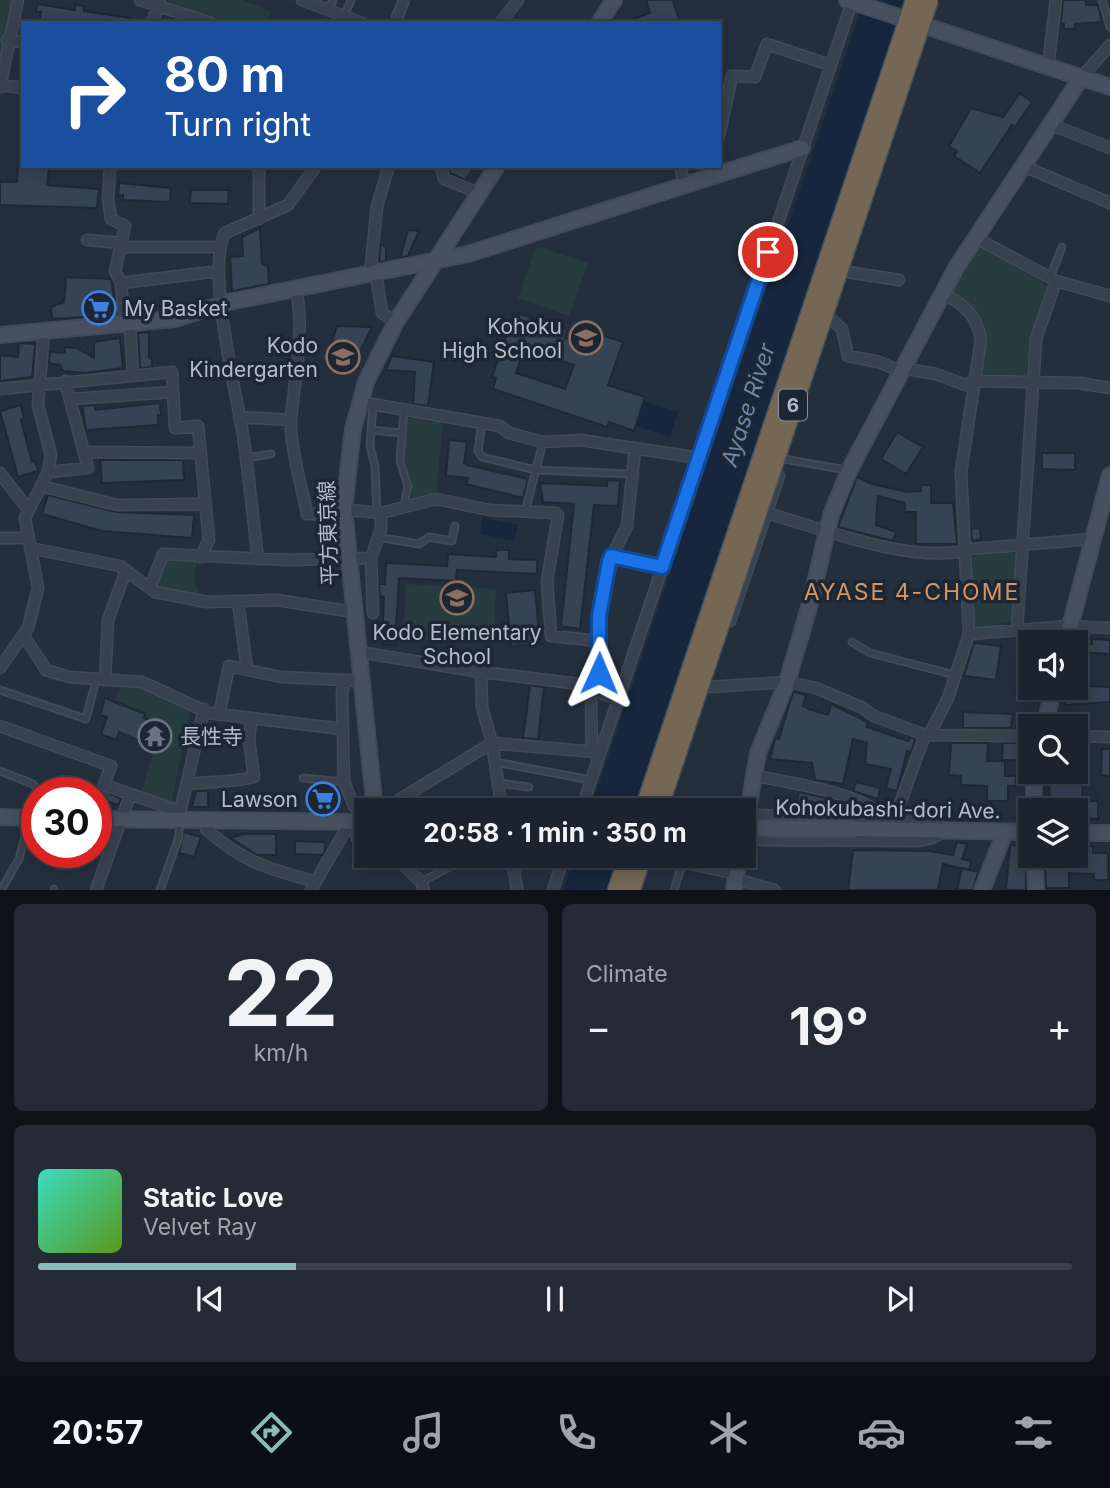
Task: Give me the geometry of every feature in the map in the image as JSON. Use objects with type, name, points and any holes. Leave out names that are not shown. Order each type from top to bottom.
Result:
[{"type":"highway","name":"6","points":[[648,798],[915,0]]},
{"type":"highway","name":"6","points":[[661,798],[929,0]]},
{"type":"highway","points":[[617,890],[625,868]]},
{"type":"highway","points":[[631,890],[638,868]]},
{"type":"street","points":[[18,0],[7,40],[0,86],[21,88]]},
{"type":"street","points":[[140,0],[160,3],[206,21]]},
{"type":"street","points":[[302,0],[357,21]]},
{"type":"street","points":[[395,21],[404,0]]},
{"type":"street","points":[[502,21],[518,0]]},
{"type":"street","points":[[669,798],[767,513],[847,272],[924,26],[935,0]]},
{"type":"street","points":[[1048,67],[1056,0]]},
{"type":"street","points":[[585,798],[596,752],[618,699],[853,1],[1110,87]]},
{"type":"street","points":[[153,21],[160,3]]},
{"type":"street","points":[[327,21],[330,11]]},
{"type":"street","points":[[7,40],[21,42]]},
{"type":"street","points":[[721,127],[732,76],[755,77],[767,44],[830,65]]},
{"type":"street","points":[[751,798],[758,753],[787,682],[828,529],[849,471],[941,293],[1081,78],[1110,44]]},
{"type":"street","points":[[1050,124],[1110,148]]},
{"type":"street","points":[[0,335],[127,326],[175,319],[223,304],[468,254],[685,186],[718,171],[802,148]]},
{"type":"street","points":[[1023,166],[1110,203]]},
{"type":"street","points":[[110,168],[108,198],[111,219],[125,226],[115,271],[121,284],[133,376]]},
{"type":"street","points":[[259,219],[260,168]]},
{"type":"street","points":[[258,559],[223,304],[219,271],[220,247],[225,233],[288,205],[315,168]]},
{"type":"street","points":[[388,168],[377,206],[373,274],[382,313],[397,321]]},
{"type":"street","points":[[442,168],[444,178],[479,193]]},
{"type":"street","name":"平方東京線","points":[[375,798],[344,509],[348,457],[366,403],[366,382],[397,321],[496,168]]},
{"type":"street","points":[[680,168],[685,186]]},
{"type":"street","points":[[976,237],[1053,279],[1110,296]]},
{"type":"street","points":[[87,240],[121,245],[220,247]]},
{"type":"street","points":[[121,284],[219,271]]},
{"type":"street","points":[[847,272],[899,280]]},
{"type":"street","points":[[1017,630],[1036,339],[1053,279]]},
{"type":"street","points":[[296,289],[299,313],[298,347],[296,394],[291,420],[307,513],[324,514],[326,508],[379,512],[436,499],[490,510],[558,515],[547,581],[551,636],[600,641]]},
{"type":"street","points":[[895,817],[927,735],[948,698],[969,634],[961,471],[972,381],[979,354],[979,327],[967,308],[941,293]]},
{"type":"street","points":[[831,319],[842,329],[849,356],[901,370],[936,374],[968,386],[972,381]]},
{"type":"street","points":[[0,668],[24,636],[38,588],[25,518],[27,508],[48,472],[51,455],[38,405],[44,331]]},
{"type":"street","points":[[0,389],[172,372],[174,428],[198,426],[209,540],[200,556]]},
{"type":"street","points":[[972,381],[1078,383],[1110,388]]},
{"type":"street","points":[[48,472],[89,468],[65,382]]},
{"type":"street","points":[[71,399],[173,392]]},
{"type":"street","points":[[366,403],[500,426],[509,433],[542,442],[580,440],[700,458]]},
{"type":"street","points":[[239,417],[291,420]]},
{"type":"street","points":[[596,752],[592,690],[599,673],[603,586],[611,556],[627,526],[635,449]]},
{"type":"street","points":[[84,452],[200,453]]},
{"type":"street","points":[[0,473],[27,508]]},
{"type":"street","points":[[1069,630],[1110,475]]},
{"type":"street","points":[[41,486],[117,505],[205,504]]},
{"type":"street","points":[[373,613],[371,558],[381,529],[379,512]]},
{"type":"street","points":[[767,513],[828,529],[894,551],[966,550],[1110,539]]},
{"type":"street","points":[[0,538],[120,566],[150,588],[207,602],[276,600],[354,612]]},
{"type":"street","points":[[150,588],[163,554],[258,559],[371,558]]},
{"type":"street","points":[[611,556],[662,567]]},
{"type":"street","points":[[101,680],[108,620],[126,570]]},
{"type":"street","points":[[238,602],[247,669]]},
{"type":"street","points":[[969,634],[1070,626],[1110,628]]},
{"type":"street","points":[[24,636],[46,670],[69,677],[142,682],[219,715],[343,729]]},
{"type":"street","points":[[359,652],[481,673],[572,683],[618,699]]},
{"type":"street","points":[[219,715],[229,666],[281,677],[362,681]]},
{"type":"street","points":[[481,673],[482,707],[492,743],[499,798]]},
{"type":"street","points":[[345,681],[342,692],[344,782],[354,806]]},
{"type":"street","points":[[708,687],[787,682],[816,688],[874,716],[927,735],[1018,736]]},
{"type":"street","points":[[179,816],[189,784],[204,709]]},
{"type":"street","points":[[189,784],[227,784],[254,778],[249,740],[251,720]]},
{"type":"street","points":[[0,726],[111,766],[104,785],[179,816]]},
{"type":"street","points":[[1088,736],[1110,737]]},
{"type":"street","points":[[402,798],[492,743],[596,752]]},
{"type":"street","points":[[756,776],[849,798],[876,810],[881,816]]},
{"type":"street","points":[[96,890],[130,795]]},
{"type":"street","points":[[112,819],[179,816],[206,820],[354,825]]},
{"type":"street","points":[[756,822],[881,816],[928,818],[946,830],[932,838],[916,841],[756,840]]},
{"type":"street","points":[[0,817],[21,818]]},
{"type":"street","points":[[206,820],[206,829],[231,852],[312,885],[354,826]]},
{"type":"street","name":"Kohokubashi-dori Ave.","points":[[756,824],[855,829],[1018,832]]},
{"type":"street","points":[[982,890],[1005,832]]},
{"type":"street","points":[[1088,833],[1110,833]]},
{"type":"street","points":[[406,868],[423,886]]},
{"type":"street","points":[[514,868],[517,890]]},
{"type":"street","points":[[553,890],[560,868]]},
{"type":"street","points":[[639,890],[647,868]]},
{"type":"street","points":[[695,868],[774,890]]},
{"type":"street","points":[[1035,868],[1036,890]]},
{"type":"lane","points":[[330,11],[333,0]]},
{"type":"lane","points":[[344,16],[351,0]]},
{"type":"lane","points":[[1102,0],[1110,27]]},
{"type":"lane","points":[[1053,279],[1062,247]]},
{"type":"lane","points":[[366,403],[379,512]]},
{"type":"lane","points":[[404,410],[400,461],[408,485],[404,505]]},
{"type":"lane","points":[[482,423],[479,455],[536,470],[633,474]]},
{"type":"lane","points":[[371,430],[401,433]]},
{"type":"lane","points":[[525,512],[542,442]]},
{"type":"lane","points":[[246,458],[271,454]]},
{"type":"lane","points":[[784,459],[849,471]]},
{"type":"lane","points":[[377,537],[419,544],[429,537],[452,541],[455,526]]},
{"type":"lane","points":[[852,642],[870,653],[954,675]]},
{"type":"lane","points":[[0,690],[86,719],[101,680]]},
{"type":"lane","points":[[493,762],[591,780]]},
{"type":"lane","points":[[0,771],[21,779]]},
{"type":"lane","points":[[303,778],[344,782]]},
{"type":"lane","points":[[496,783],[529,787]]},
{"type":"lane","points":[[160,890],[179,837],[179,816]]},
{"type":"lane","points":[[1,890],[21,853]]},
{"type":"lane","points":[[423,886],[450,868]]},
{"type":"lane","points":[[674,890],[681,868]]},
{"type":"green space","points":[[0,0],[16,0],[0,69]]},
{"type":"green space","points":[[166,0],[242,0],[271,11],[267,21],[216,21]]},
{"type":"green space","points":[[536,246],[588,263],[569,316],[518,298]]},
{"type":"green space","points":[[983,248],[1049,286],[1031,337],[1026,379],[981,378],[978,375],[983,356],[984,329],[971,304],[953,291],[979,249]]},
{"type":"green space","points":[[410,418],[443,423],[436,494],[412,498],[412,483],[405,461],[407,420]]},
{"type":"green space","points":[[1014,552],[1017,556],[1013,622],[978,627],[974,624],[971,559],[973,556]]},
{"type":"green space","points":[[164,555],[197,558],[194,582],[203,599],[152,587]]},
{"type":"green space","points":[[406,584],[496,589],[494,643],[403,639]]},
{"type":"green space","points":[[121,685],[139,686],[190,711],[171,804],[141,794],[154,750],[162,748],[170,726],[145,717],[147,712],[115,700]]},
{"type":"water","name":"Ayase River","points":[[864,0],[909,0],[642,798],[594,798]]},
{"type":"water","points":[[644,401],[678,412],[670,437],[636,426]]},
{"type":"water","points":[[483,518],[518,525],[514,541],[480,534]]},
{"type":"water","points":[[571,868],[619,868],[612,889],[563,890]]},
{"type":"building","points":[[646,0],[673,0],[679,21],[629,21],[650,13]]},
{"type":"building","points":[[1063,0],[1086,0],[1086,5],[1098,5],[1102,22],[1075,24],[1075,29],[1064,29],[1064,24],[1061,24]]},
{"type":"building","points":[[37,4],[75,10],[75,5],[83,6],[84,11],[130,18],[130,21],[40,21],[41,12],[36,12]]},
{"type":"building","points":[[1020,93],[1032,102],[1015,127],[1012,125],[980,173],[954,156],[957,151],[949,146],[971,108],[1003,117]]},
{"type":"building","points":[[18,167],[49,168],[47,185],[99,189],[97,208],[0,205],[0,182],[17,182]]},
{"type":"building","points":[[449,168],[474,168],[465,180],[450,173]]},
{"type":"building","points":[[119,183],[171,188],[170,202],[123,200],[123,195],[118,196]]},
{"type":"building","points":[[191,190],[229,190],[228,204],[190,203]]},
{"type":"building","points":[[260,228],[262,264],[268,266],[269,284],[232,291],[230,257],[243,256],[242,237]]},
{"type":"building","points":[[408,230],[419,231],[408,256],[400,258]]},
{"type":"building","points":[[380,245],[386,246],[386,261],[379,262]]},
{"type":"building","points":[[66,277],[111,279],[116,315],[52,319],[51,307],[64,302]]},
{"type":"building","points":[[514,312],[567,330],[565,338],[581,343],[586,330],[623,342],[608,385],[645,397],[634,431],[609,422],[607,427],[493,389],[496,378],[492,377]],"holes":[[[524,348],[574,365],[565,389],[516,373]]]},
{"type":"building","points":[[337,326],[372,327],[356,360],[346,361],[342,368],[325,363]]},
{"type":"building","points":[[149,332],[149,358],[152,359],[152,367],[140,368],[138,333]]},
{"type":"building","points":[[120,338],[123,368],[85,373],[63,371],[60,365],[49,363],[50,352],[65,353],[65,347],[77,348],[94,358],[94,342]]},
{"type":"building","points":[[19,343],[35,344],[32,377],[0,381],[0,355],[18,357]]},
{"type":"building","points":[[392,356],[434,362],[428,406],[413,404],[415,372],[386,370]]},
{"type":"building","points":[[160,403],[158,425],[86,430],[82,406],[95,405],[95,410]]},
{"type":"building","points":[[21,405],[24,418],[21,420],[32,462],[35,461],[38,471],[18,477],[0,411]]},
{"type":"building","points":[[897,432],[923,447],[906,474],[881,459]]},
{"type":"building","points":[[449,440],[467,442],[464,463],[467,465],[528,479],[523,498],[466,484],[468,478],[446,476]]},
{"type":"building","points":[[1042,453],[1075,453],[1075,470],[1042,469]]},
{"type":"building","points":[[100,460],[183,460],[184,480],[102,483]]},
{"type":"building","points":[[857,477],[872,484],[907,492],[921,491],[921,485],[931,485],[931,503],[953,503],[957,544],[916,544],[916,512],[905,512],[905,503],[878,496],[876,525],[896,532],[893,541],[838,527]]},
{"type":"building","points":[[607,480],[620,481],[618,506],[594,505],[580,629],[561,626],[574,504],[543,502],[540,483],[607,486]]},
{"type":"building","points":[[48,495],[116,512],[194,515],[192,538],[102,531],[42,514]]},
{"type":"building","points":[[980,528],[981,539],[972,541],[971,529]]},
{"type":"building","points":[[496,550],[509,550],[509,559],[537,560],[537,574],[457,570],[456,581],[399,578],[395,645],[382,644],[384,597],[380,596],[379,584],[385,584],[386,563],[447,566],[448,554],[496,557]]},
{"type":"building","points":[[535,590],[540,644],[511,646],[506,593]]},
{"type":"building","points":[[1092,639],[1110,640],[1110,654],[1088,653],[1088,644],[1092,644]]},
{"type":"building","points":[[974,643],[1001,646],[996,680],[964,676]]},
{"type":"building","points":[[530,685],[544,687],[538,739],[523,738]]},
{"type":"building","points":[[1088,686],[1110,687],[1110,702],[1065,705],[1065,700],[1088,700]]},
{"type":"building","points":[[793,692],[806,695],[803,706],[812,710],[828,715],[831,704],[868,722],[867,727],[908,741],[910,737],[915,739],[911,752],[907,751],[897,791],[886,788],[891,769],[865,764],[867,743],[853,739],[843,784],[815,780],[812,763],[770,759]]},
{"type":"building","points":[[105,698],[145,714],[144,718],[168,730],[162,746],[157,745],[156,748],[119,732],[116,740],[101,734],[107,717],[100,715]]},
{"type":"building","points":[[963,712],[1013,714],[1011,728],[963,728]]},
{"type":"building","points":[[951,743],[988,743],[987,761],[1005,761],[1005,776],[1016,776],[1016,786],[1008,786],[1008,801],[987,801],[987,786],[961,785],[961,776],[949,775]]},
{"type":"building","points":[[1003,743],[1018,743],[1018,760],[1002,760]]},
{"type":"building","points":[[1102,749],[1110,749],[1110,776],[1101,775]]},
{"type":"building","points":[[856,782],[880,788],[878,799],[853,791]]},
{"type":"building","points":[[1049,784],[1083,784],[1082,798],[1050,798]]},
{"type":"building","points":[[312,789],[339,790],[338,806],[312,805]]},
{"type":"building","points":[[196,791],[208,791],[208,807],[192,807]]},
{"type":"building","points":[[799,792],[834,800],[833,807],[813,802],[812,807],[796,804]]},
{"type":"building","points":[[112,795],[121,799],[118,805],[112,803]]},
{"type":"building","points":[[1088,801],[1098,801],[1098,819],[1088,819]]},
{"type":"building","points":[[184,832],[201,837],[194,857],[179,853]]},
{"type":"building","points":[[243,834],[276,834],[276,855],[257,855],[231,838]]},
{"type":"building","points":[[295,841],[325,842],[325,850],[323,855],[295,854]]},
{"type":"building","points":[[957,842],[967,844],[962,859],[971,861],[969,870],[943,864],[938,890],[848,890],[853,850],[929,851],[953,855]]},
{"type":"building","points":[[1010,845],[1018,845],[1018,868],[1026,868],[1026,890],[1006,890]]},
{"type":"building","points":[[1088,846],[1093,846],[1093,853],[1108,853],[1108,880],[1094,880],[1094,874],[1069,873],[1069,888],[1046,888],[1045,868],[1088,868]]},
{"type":"building","points":[[962,868],[978,872],[973,890],[957,890]]},
{"type":"place","name":"My Basket","points":[[99,308]]},
{"type":"place","name":"Kohoku High School","points":[[586,338]]},
{"type":"place","name":"Kodo Kindergarten","points":[[343,357]]},
{"type":"place","name":"Kodo Elementary School","points":[[457,598]]},
{"type":"place","name":"長性寺","points":[[155,736]]},
{"type":"place","name":"Lawson","points":[[323,799]]},
{"type":"district","name":"AYASE 4-CHOME","points":[[912,592]]},
{"type":"route","points":[[599,673],[599,616],[611,556],[662,567],[768,252]]}]
